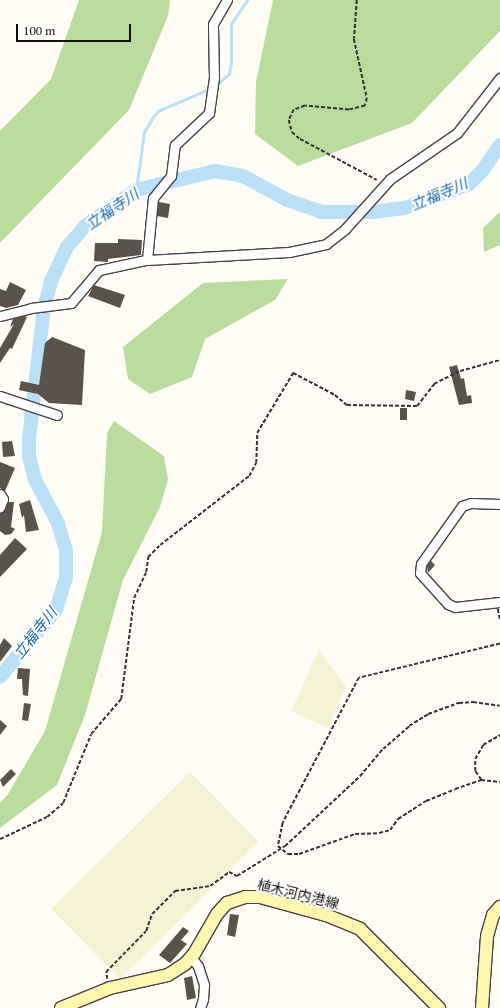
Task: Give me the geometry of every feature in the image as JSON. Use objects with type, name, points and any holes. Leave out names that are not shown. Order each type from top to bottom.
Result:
[{"type":"main road","name":"植木河内港線","points":[[61,1008],[110,988],[168,975],[191,957],[217,914],[227,903],[245,896],[260,897],[342,920],[360,929],[438,1008]]},
{"type":"main road","points":[[482,1008],[488,936],[493,915],[500,907]]},
{"type":"street","points":[[147,260],[153,198],[171,176],[175,145],[209,113],[213,82],[213,24],[227,0]]},
{"type":"street","points":[[0,316],[31,308],[61,304],[76,300],[99,270],[147,260],[289,252],[326,244],[345,229],[383,188],[457,132],[500,78]]},
{"type":"street","points":[[0,396],[58,415]]},
{"type":"street","points":[[0,494],[3,499],[0,507]]},
{"type":"street","points":[[500,504],[471,503],[462,506],[421,564],[420,573],[448,604],[454,607],[500,602]]},
{"type":"street","points":[[191,957],[198,966],[204,984],[203,999],[200,1008]]},
{"type":"path","points":[[357,0],[354,39],[367,98],[365,106],[350,110],[305,106],[294,110],[289,120],[292,132],[300,139],[383,188]]},
{"type":"path","points":[[0,839],[47,817],[63,803],[91,734],[121,699],[134,598],[146,572],[148,557],[160,545],[249,476],[256,463],[257,433],[293,373],[328,391],[347,405],[417,406],[434,384],[460,371],[500,360]]},
{"type":"path","points":[[279,849],[278,839],[283,823],[359,678],[500,644]]},
{"type":"path","points":[[110,988],[106,972],[146,930],[152,914],[175,891],[210,886],[229,872],[237,876],[262,858],[279,849],[360,776],[383,749],[408,726],[428,714],[460,703],[473,702],[500,706]]},
{"type":"path","points":[[481,780],[475,771],[475,759],[483,745],[500,735]]},
{"type":"path","points":[[279,849],[288,854],[299,854],[355,834],[379,833],[390,830],[398,819],[426,801],[481,780],[500,782]]},
{"type":"shaded area","points":[[319,650],[346,686],[328,728],[291,711]]},
{"type":"shaded area","points":[[190,772],[259,842],[120,979],[51,909]]},
{"type":"green space","points":[[79,0],[170,0],[168,16],[129,110],[0,243],[0,131],[51,79]]},
{"type":"green space","points":[[273,0],[500,0],[500,31],[412,123],[298,166],[255,134],[256,82]]},
{"type":"green space","points":[[500,212],[500,245],[484,252],[483,228]]},
{"type":"green space","points":[[288,279],[275,300],[205,339],[192,377],[150,394],[128,379],[123,347],[203,283]]},
{"type":"green space","points":[[114,421],[164,456],[168,480],[160,507],[123,580],[85,715],[57,785],[0,828],[0,803],[8,794],[45,731],[102,532],[107,433]]},
{"type":"building","points":[[159,202],[170,204],[168,218],[157,216]]},
{"type":"building","points":[[118,239],[142,240],[141,255],[108,259],[108,262],[94,261],[95,243],[118,243]]},
{"type":"building","points":[[10,282],[26,290],[18,305],[6,308],[0,306],[0,289],[6,291]]},
{"type":"building","points":[[94,285],[125,295],[120,308],[88,296]]},
{"type":"building","points":[[24,316],[27,317],[12,349],[10,348],[0,363],[0,348],[14,324],[10,327],[13,319]]},
{"type":"building","points":[[52,337],[85,350],[82,405],[49,403],[38,394],[19,390],[21,381],[39,385],[45,343]]},
{"type":"building","points":[[457,365],[461,379],[464,378],[467,396],[471,395],[472,403],[459,405],[449,367]]},
{"type":"building","points":[[406,390],[416,392],[414,401],[405,399]]},
{"type":"building","points":[[400,408],[407,408],[407,420],[400,420]]},
{"type":"building","points":[[12,441],[15,456],[3,457],[2,442]]},
{"type":"building","points":[[0,462],[15,468],[5,491],[0,488]]},
{"type":"building","points":[[30,500],[39,530],[26,532],[24,515],[22,518],[19,504]]},
{"type":"building","points":[[8,502],[14,502],[11,527],[15,529],[11,534],[5,535],[0,531],[0,513],[4,511]]},
{"type":"building","points":[[15,538],[27,549],[0,577],[0,555]]},
{"type":"building","points":[[431,561],[435,565],[428,573],[427,566]]},
{"type":"building","points":[[4,638],[12,646],[0,662],[0,645]]},
{"type":"building","points":[[18,668],[30,669],[28,696],[23,695],[22,679],[17,679]]},
{"type":"building","points":[[24,703],[31,704],[28,721],[22,720]]},
{"type":"building","points":[[0,720],[7,726],[0,735]]},
{"type":"building","points":[[11,769],[16,774],[3,787],[0,780]]},
{"type":"building","points":[[230,914],[239,915],[235,937],[227,935]]},
{"type":"building","points":[[183,927],[189,931],[181,940],[187,944],[170,963],[159,955]]},
{"type":"building","points":[[192,976],[196,998],[187,1000],[184,978]]},
{"type":"waterway","points":[[215,86],[229,74],[231,63],[231,24],[247,0]]},
{"type":"waterway","points":[[136,190],[144,132],[153,117],[158,111],[209,89]]},
{"type":"waterway","name":"立福寺川","points":[[0,677],[56,610],[66,578],[66,550],[58,523],[35,480],[29,456],[29,439],[44,308],[51,281],[67,247],[85,226],[136,190],[215,171],[243,176],[287,200],[321,212],[372,212],[405,208],[469,184],[483,170],[500,145]]}]
